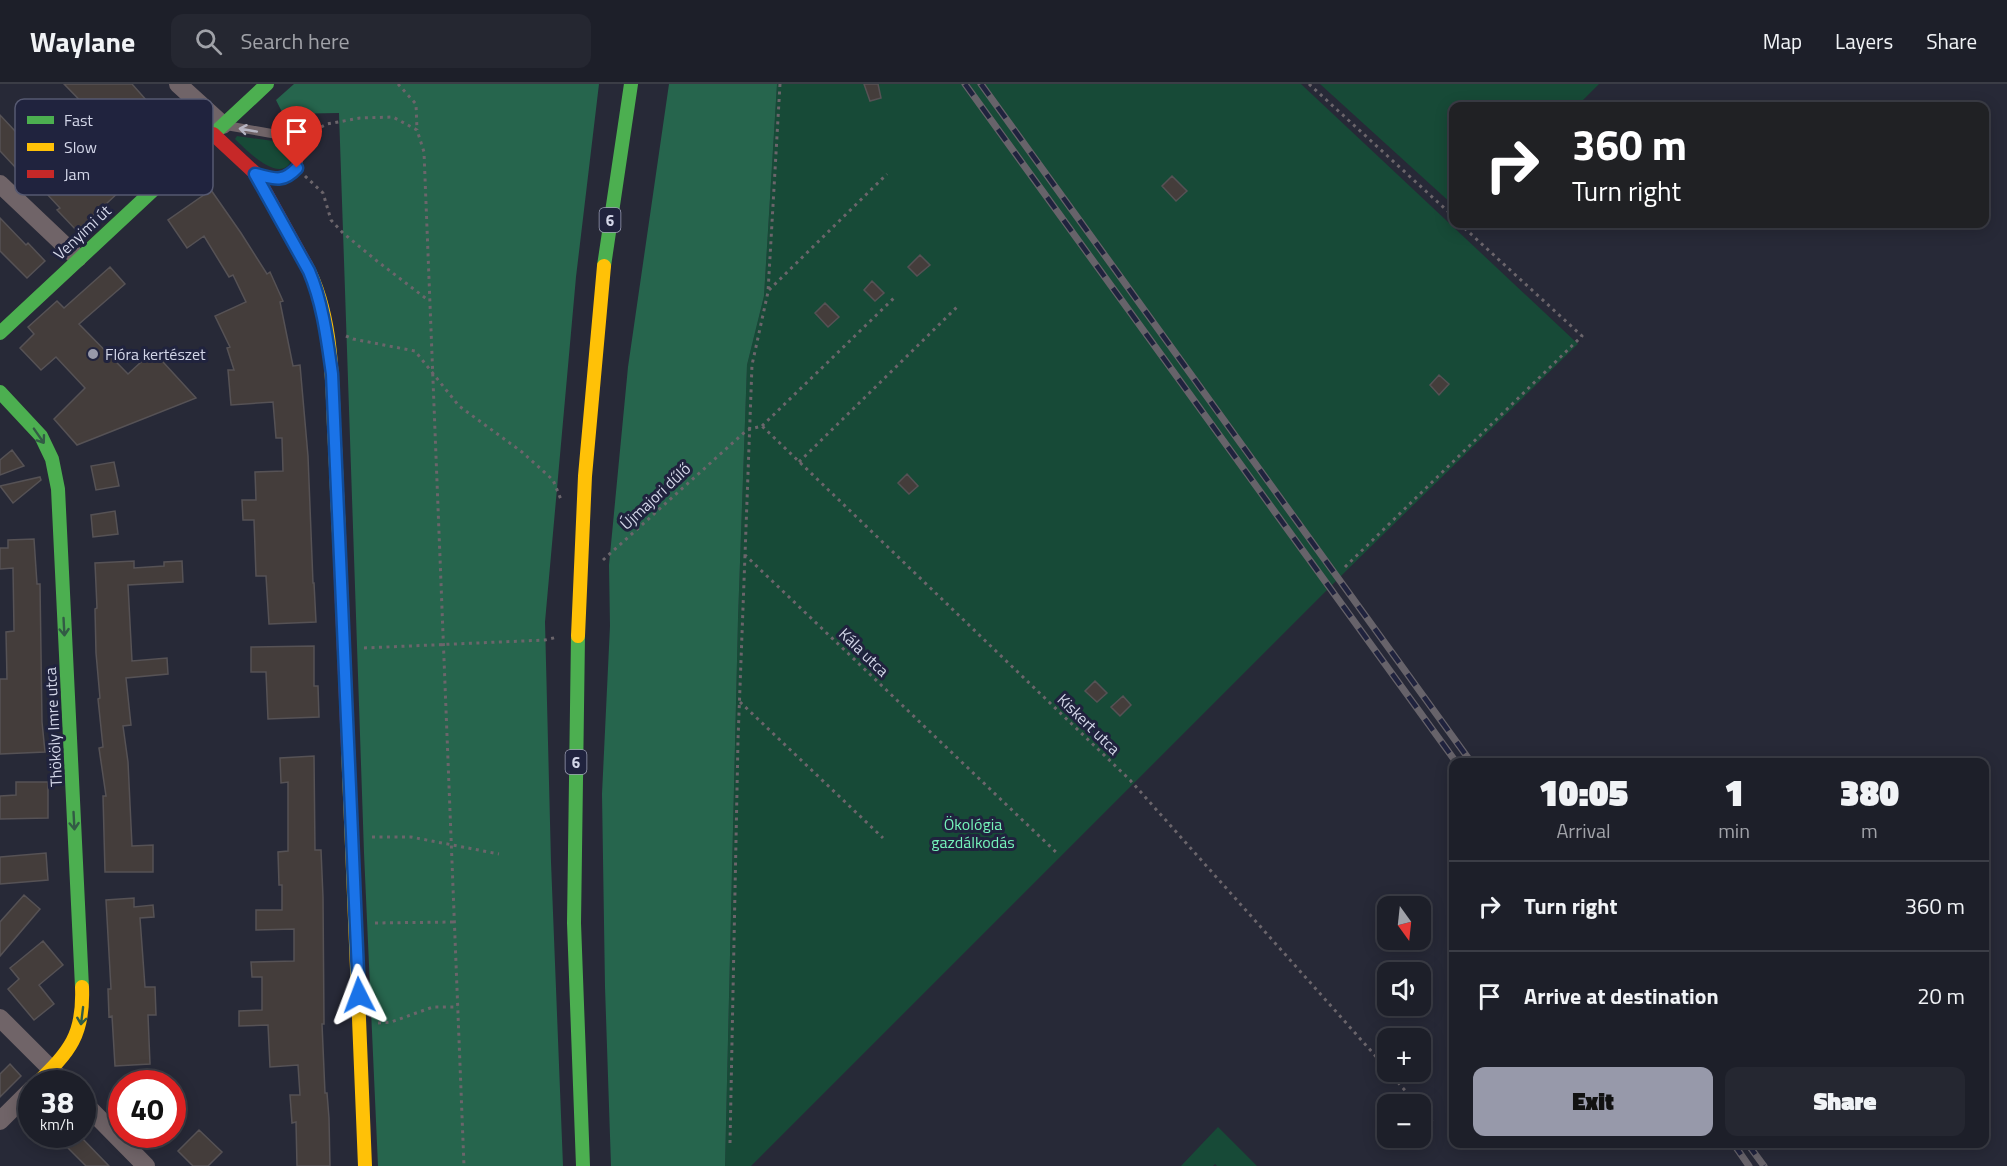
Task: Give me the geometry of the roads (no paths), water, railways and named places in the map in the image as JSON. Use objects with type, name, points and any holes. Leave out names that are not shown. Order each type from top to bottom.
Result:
[{"type":"street","points":[[178,84],[191,99]]},
{"type":"street","name":"Venyimi út","points":[[213,135],[267,84]]},
{"type":"street","name":"6","points":[[583,1166],[574,891],[580,581],[597,336],[609,229],[631,84]]},
{"type":"street","points":[[213,124],[255,174],[316,286],[326,327],[332,374],[365,1166]]},
{"type":"street","points":[[0,184],[78,258]]},
{"type":"street","name":"Venyimi út","points":[[0,333],[147,195]]},
{"type":"street","name":"Thököly Imre utca","points":[[0,392],[40,436],[52,459],[58,489],[83,1009],[80,1032],[69,1050],[51,1069]]},
{"type":"street","points":[[0,1018],[51,1069]]},
{"type":"street","points":[[0,1121],[18,1103]]},
{"type":"street","points":[[96,1115],[146,1166]]},
{"type":"lane","points":[[218,130],[280,135],[291,142],[300,155],[297,168],[290,176],[279,179],[255,174]]},
{"type":"railway","points":[[965,84],[1453,758]]},
{"type":"railway","points":[[981,84],[1468,758]]},
{"type":"railway","points":[[1736,1148],[1749,1166]]},
{"type":"railway","points":[[1751,1148],[1764,1166]]},
{"type":"place","name":"Flóra kertészet","points":[[93,354]]},
{"type":"park label","name":"Ökológia gazdálkodás","points":[[973,833]]}]
